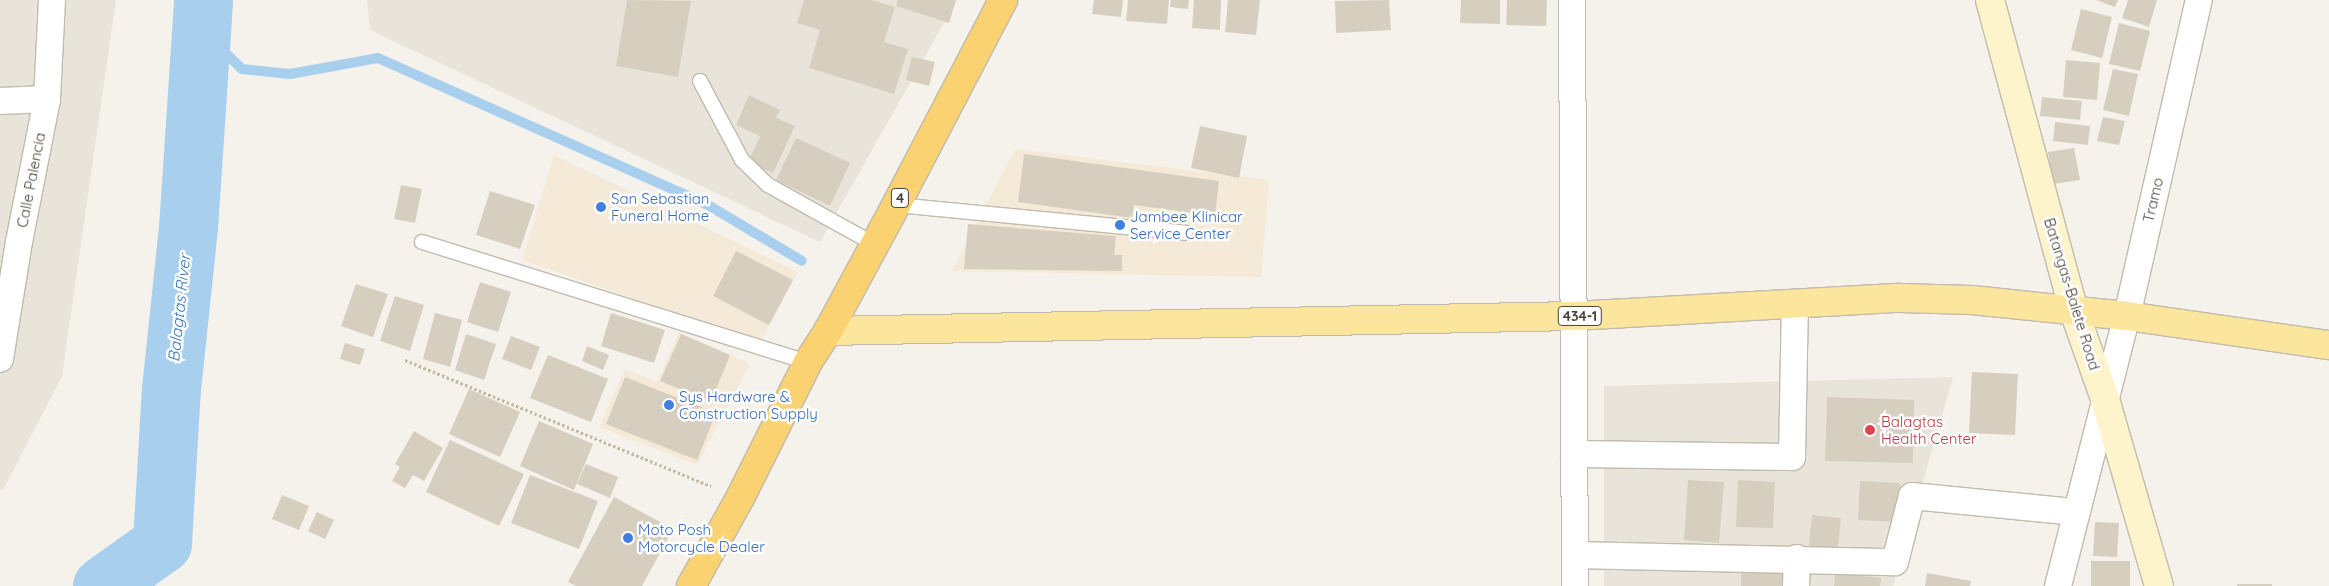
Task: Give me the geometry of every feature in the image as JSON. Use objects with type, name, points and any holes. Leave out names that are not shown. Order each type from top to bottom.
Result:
[{"type":"highway","name":"4","points":[[692,586],[740,498],[808,362],[828,332],[1003,0]]},
{"type":"main road","name":"Batangas-Balete Road","points":[[1990,0],[2074,311],[2105,399],[2159,586]]},
{"type":"main road","name":"434-1","points":[[828,332],[1574,316],[1900,298],[1972,300],[2127,316],[2329,345]]},
{"type":"street","name":"Calle Palencia","points":[[0,359],[9,243],[47,99],[52,0]]},
{"type":"street","points":[[1572,0],[1575,586]]},
{"type":"street","name":"Tramo","points":[[2058,586],[2127,316],[2199,0]]},
{"type":"street","points":[[0,101],[47,99]]},
{"type":"street","points":[[1574,454],[1792,457],[1795,304]]},
{"type":"street","points":[[1575,555],[1797,558],[1895,562],[1912,496],[2076,512]]},
{"type":"street","points":[[1796,586],[1797,558]]},
{"type":"lane","points":[[700,81],[742,160],[768,185],[874,244]]},
{"type":"lane","points":[[896,205],[1186,233]]},
{"type":"lane","points":[[422,242],[808,362]]},
{"type":"path","points":[[405,360],[740,498]]},
{"type":"shaded area","points":[[0,0],[116,0],[62,376],[3,490],[0,490]]},
{"type":"shaded area","points":[[367,0],[957,0],[820,242],[370,30]]},
{"type":"shaded area","name":"Jambee Klinicar Service Center","points":[[1015,149],[1269,180],[1261,277],[952,271]]},
{"type":"shaded area","name":"San Sebastian Funeral Home","points":[[554,155],[798,272],[755,352],[629,297],[522,260]]},
{"type":"shaded area","name":"Sys Hardware & Construction Supply","points":[[679,332],[750,364],[697,465],[599,427],[625,369],[657,382]]},
{"type":"shaded area","points":[[1953,377],[1893,586],[1604,586],[1604,386]]},
{"type":"building","points":[[627,0],[691,1],[678,77],[616,66]]},
{"type":"building","points":[[804,0],[871,0],[895,7],[884,42],[908,49],[894,94],[809,68],[820,30],[797,23]]},
{"type":"building","points":[[898,0],[956,0],[949,23],[896,6]]},
{"type":"building","points":[[1094,0],[1123,0],[1121,17],[1092,14]]},
{"type":"building","points":[[1128,0],[1169,0],[1167,24],[1126,21]]},
{"type":"building","points":[[1171,0],[1189,0],[1188,9],[1170,7]]},
{"type":"building","points":[[1194,0],[1221,0],[1220,30],[1192,28]]},
{"type":"building","points":[[1228,0],[1260,0],[1256,35],[1225,32]]},
{"type":"building","points":[[1389,0],[1391,30],[1336,33],[1335,1]]},
{"type":"building","points":[[1461,0],[1500,0],[1500,24],[1460,23]]},
{"type":"building","points":[[1507,0],[1547,0],[1546,26],[1506,25]]},
{"type":"building","points":[[2096,0],[2118,0],[2115,7]]},
{"type":"building","points":[[2128,0],[2157,0],[2149,27],[2122,18]]},
{"type":"building","points":[[2081,9],[2112,17],[2102,58],[2071,50]]},
{"type":"building","points":[[2119,23],[2150,31],[2140,71],[2109,64]]},
{"type":"building","points":[[912,57],[935,62],[929,86],[906,80]]},
{"type":"building","points":[[2066,60],[2100,63],[2097,100],[2063,97]]},
{"type":"building","points":[[2113,69],[2138,74],[2129,116],[2103,110]]},
{"type":"building","points":[[749,95],[780,110],[776,118],[795,126],[773,173],[748,162],[760,136],[736,125]]},
{"type":"building","points":[[2042,97],[2082,101],[2080,120],[2040,116]]},
{"type":"building","points":[[2103,117],[2125,121],[2119,145],[2097,141]]},
{"type":"building","points":[[2055,122],[2090,126],[2088,145],[2053,141]]},
{"type":"building","points":[[1200,126],[1247,136],[1239,178],[1191,168]]},
{"type":"building","points":[[796,138],[850,163],[830,206],[776,180]]},
{"type":"building","points":[[2074,148],[2080,180],[2053,184],[2048,152]]},
{"type":"building","points":[[1024,154],[1219,181],[1215,216],[1134,205],[1132,218],[1018,202]]},
{"type":"building","points":[[401,185],[422,189],[415,223],[394,219]]},
{"type":"building","points":[[490,191],[535,205],[520,249],[476,235]]},
{"type":"building","points":[[968,224],[1116,236],[1114,255],[1122,255],[1122,271],[964,269]]},
{"type":"building","points":[[736,251],[793,280],[769,325],[713,296]]},
{"type":"building","points":[[480,282],[511,292],[498,332],[467,322]]},
{"type":"building","points":[[356,284],[388,294],[373,337],[341,326]]},
{"type":"building","points":[[395,296],[424,305],[410,351],[380,341]]},
{"type":"building","points":[[435,313],[462,320],[450,367],[423,359]]},
{"type":"building","points":[[611,313],[665,330],[654,363],[601,346]]},
{"type":"building","points":[[466,334],[496,344],[484,380],[455,370]]},
{"type":"building","points":[[681,334],[730,355],[711,402],[660,381]]},
{"type":"building","points":[[511,336],[540,347],[531,370],[502,359]]},
{"type":"building","points":[[345,343],[365,349],[360,365],[340,359]]},
{"type":"building","points":[[587,346],[609,355],[603,370],[582,361]]},
{"type":"building","points":[[548,355],[608,379],[591,422],[530,398]]},
{"type":"building","points":[[1972,372],[2018,374],[2015,435],[1969,433]]},
{"type":"building","points":[[625,377],[716,413],[697,460],[606,424]]},
{"type":"building","points":[[469,389],[520,412],[500,457],[449,434]]},
{"type":"building","name":"Balagtas Health Center","points":[[1827,397],[1914,400],[1913,463],[1825,461]]},
{"type":"building","points":[[539,421],[593,444],[574,490],[520,466]]},
{"type":"building","points":[[414,431],[443,448],[424,481],[413,475],[405,488],[392,481],[400,467],[395,464]]},
{"type":"building","points":[[450,440],[524,474],[499,526],[426,492]]},
{"type":"building","points":[[586,464],[618,477],[610,498],[577,484]]},
{"type":"building","points":[[530,475],[598,501],[579,549],[511,523]]},
{"type":"building","points":[[1688,480],[1724,482],[1719,543],[1684,540]]},
{"type":"building","points":[[1738,480],[1775,482],[1773,528],[1736,527]]},
{"type":"building","points":[[1860,481],[1900,483],[1898,522],[1858,520]]},
{"type":"building","points":[[282,495],[309,506],[299,530],[272,519]]},
{"type":"building","points":[[614,497],[673,529],[642,586],[576,586],[568,582]]},
{"type":"building","points":[[317,512],[334,520],[325,539],[308,531]]},
{"type":"building","points":[[1812,515],[1841,518],[1837,557],[1808,554]]},
{"type":"building","points":[[2095,522],[2119,523],[2117,557],[2093,556]]},
{"type":"building","points":[[2091,561],[2130,561],[2130,586],[2091,586]]},
{"type":"building","points":[[1741,567],[1785,569],[1785,586],[1741,586]]},
{"type":"building","points":[[1835,573],[1881,578],[1880,586],[1834,586]]},
{"type":"building","points":[[1927,573],[1971,581],[1970,586],[1925,586]]},
{"type":"building","points":[[2237,584],[2272,584],[2272,586],[2237,586]]},
{"type":"waterway","name":"Balagtas River","points":[[102,586],[162,543],[171,389],[188,228],[203,0]]},
{"type":"waterway","points":[[201,29],[242,69],[290,74],[378,58],[708,205],[802,261]]},
{"type":"place","name":"San Sebastian Funeral Home","points":[[601,207]]},
{"type":"place","name":"Jambee Klinicar Service Center","points":[[1120,225]]},
{"type":"place","name":"Sys Hardware & Construction Supply","points":[[669,405]]},
{"type":"place","name":"Balagtas Health Center","points":[[1870,430]]},
{"type":"place","name":"Moto Posh Motorcycle Dealer","points":[[628,538]]}]
